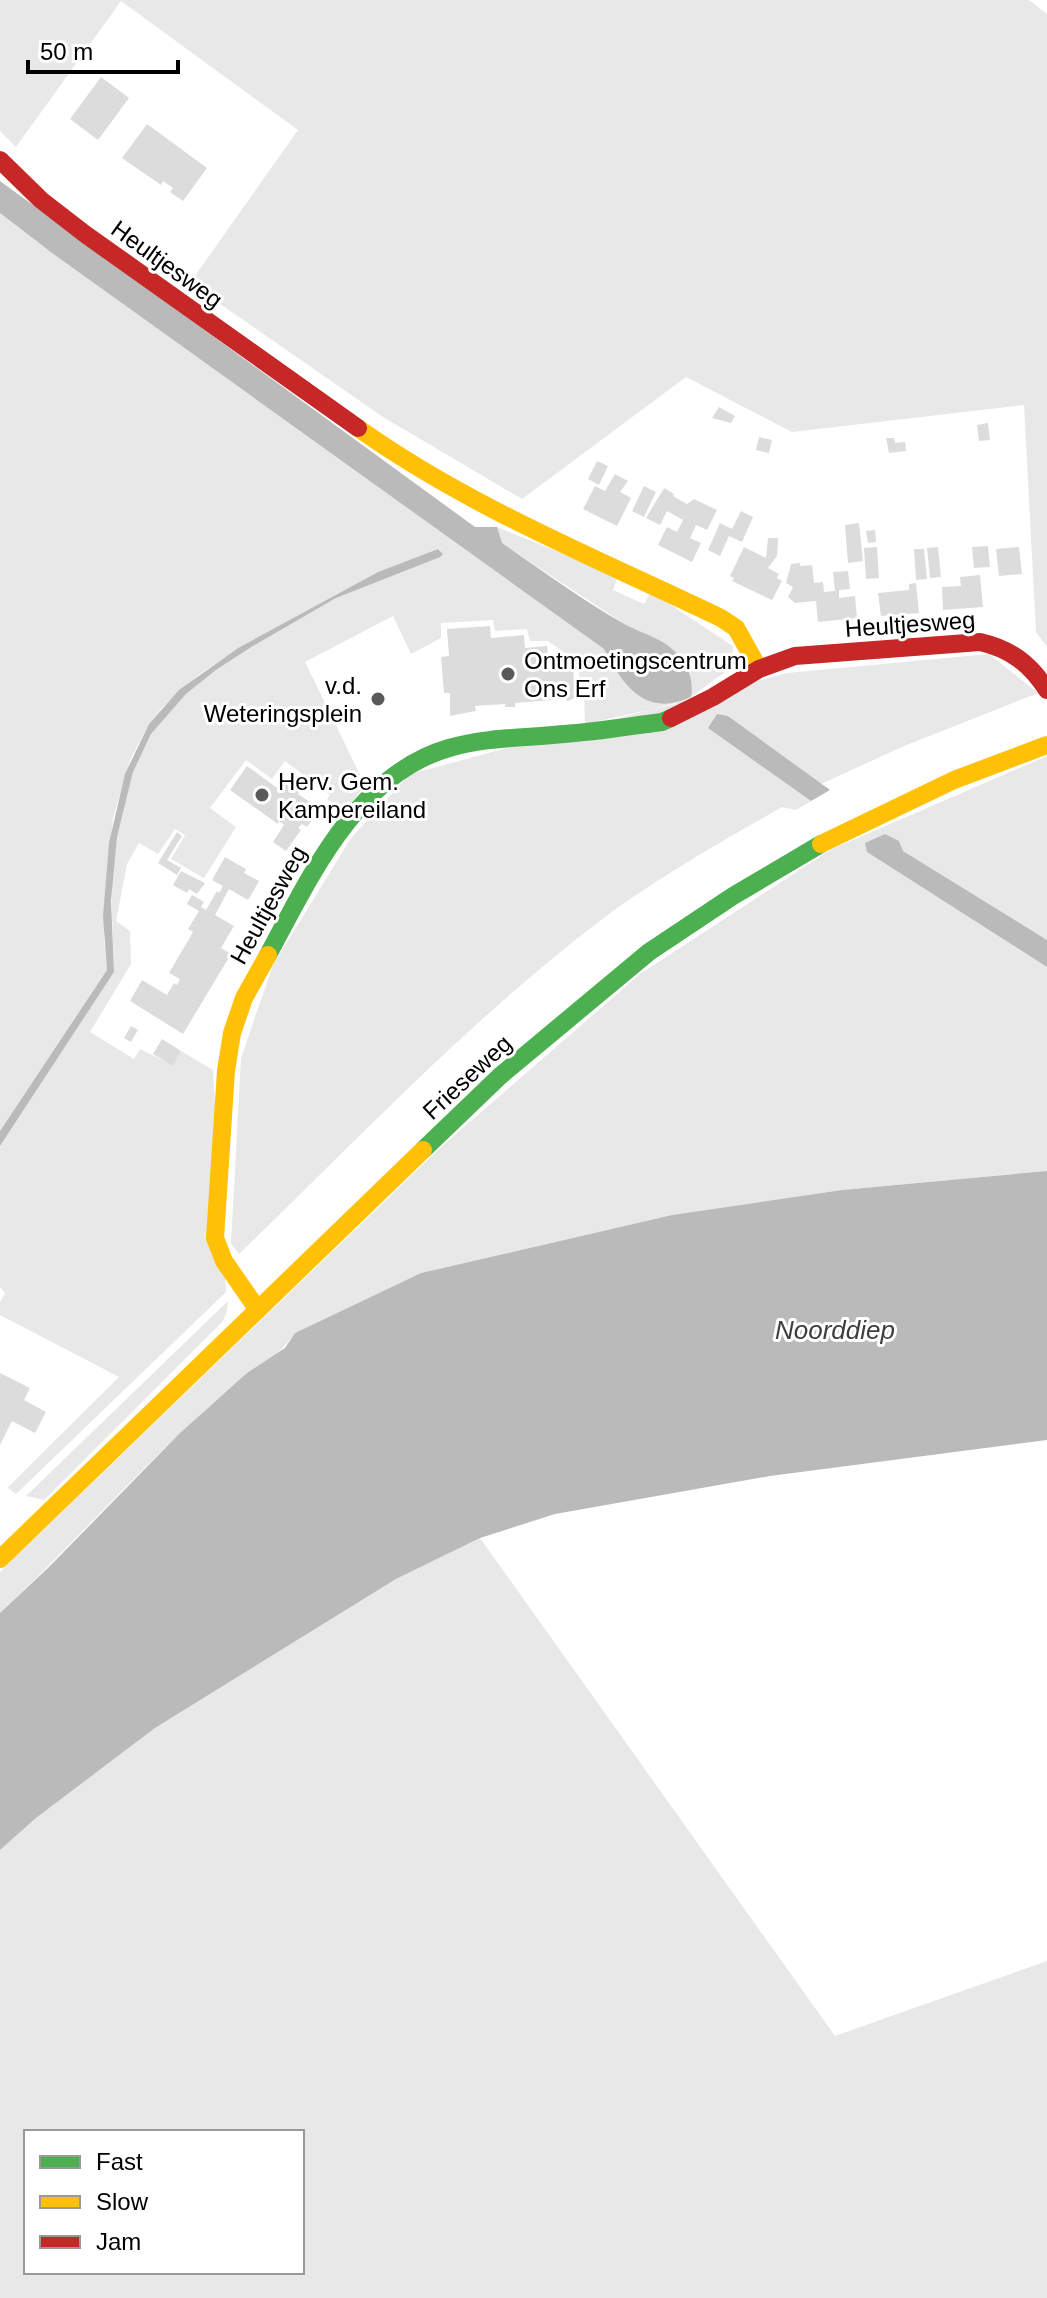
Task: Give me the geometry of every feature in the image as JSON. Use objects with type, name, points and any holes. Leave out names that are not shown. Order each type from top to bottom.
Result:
[{"type":"street","name":"Heultjesweg","points":[[0,160],[41,200],[85,234],[357,429],[457,490],[721,618],[736,628],[759,669]]},
{"type":"street","name":"Heultjesweg","points":[[258,1310],[224,1261],[215,1238],[226,1071],[232,1033],[255,975],[325,850],[350,818],[388,781],[433,753],[480,741],[662,722],[713,697],[759,669],[795,656],[980,642],[995,644],[1022,659],[1034,670],[1047,690]]},
{"type":"street","name":"Frieseweg","points":[[0,1559],[500,1076],[649,952],[733,896],[829,839],[954,780],[1047,745]]},
{"type":"shaded area","points":[[0,0],[1029,0],[1047,14],[1047,647],[1036,632],[1024,405],[792,432],[686,377],[522,499],[383,417],[190,283],[298,130],[121,1],[16,147],[0,131]]},
{"type":"shaded area","points":[[0,213],[604,649],[614,668],[676,704],[585,724],[584,693],[576,661],[548,641],[530,641],[527,629],[495,631],[493,620],[441,623],[441,638],[411,654],[393,616],[305,662],[365,785],[345,811],[327,799],[330,795],[285,761],[272,779],[246,760],[210,808],[236,827],[204,878],[171,859],[185,835],[175,829],[158,854],[139,843],[127,864],[116,921],[130,931],[131,964],[90,1032],[134,1059],[140,1049],[173,1065],[181,1051],[213,1070],[226,1292],[16,1494],[9,1486],[119,1377],[0,1315],[0,1302],[5,1293],[0,1287],[0,1146],[114,972],[111,879],[117,837],[133,772],[151,734],[186,694],[216,670],[336,598],[441,550],[378,572],[238,648],[197,676],[149,724],[131,758],[113,818],[104,940],[107,970],[0,1131]]},
{"type":"shaded area","points":[[497,527],[618,576],[613,590],[644,604],[651,592],[733,646],[732,667],[691,697],[673,649],[623,623],[501,543]]},
{"type":"shaded area","points":[[989,654],[1038,693],[904,746],[821,784],[728,716],[717,715],[709,728],[811,801],[796,810],[782,807],[664,876],[597,923],[458,1041],[239,1254],[231,1244],[241,1058],[273,965],[351,838],[410,774],[787,673]]},
{"type":"shaded area","points":[[1047,756],[1047,940],[903,851],[899,841],[867,852],[1047,967],[1047,1171],[842,1190],[672,1215],[421,1273],[295,1333],[275,1355],[213,1403],[176,1437],[0,1613],[0,1572],[442,1146],[640,974],[830,850]]},
{"type":"shaded area","points":[[228,1301],[223,1321],[44,1500],[26,1496]]},
{"type":"shaded area","points":[[480,1538],[835,2036],[1047,1961],[1047,2298],[0,2298],[0,1850],[36,1818],[155,1728],[396,1579]]},
{"type":"water","points":[[0,181],[475,527],[497,527],[502,543],[576,594],[676,652],[688,670],[692,683],[691,697],[661,704],[638,695],[619,675],[604,649],[0,213]]},
{"type":"water","points":[[438,549],[443,554],[440,557],[336,598],[253,646],[186,694],[151,734],[133,772],[117,837],[111,900],[114,972],[0,1146],[0,1131],[107,970],[103,916],[109,843],[125,774],[149,724],[179,690],[238,648],[378,572]]},
{"type":"water","points":[[717,714],[728,716],[830,790],[811,801],[708,728]]},
{"type":"water","points":[[885,834],[899,841],[903,851],[1047,940],[1047,967],[867,852],[865,843]]},
{"type":"water","name":"Noorddiep","points":[[1047,1171],[1047,1440],[770,1476],[555,1514],[480,1538],[396,1579],[155,1728],[36,1818],[0,1850],[0,1613],[180,1433],[247,1373],[285,1348],[295,1333],[421,1273],[672,1215],[842,1190]]},
{"type":"building","points":[[101,77],[129,98],[98,140],[70,119]]},
{"type":"building","points":[[147,124],[207,168],[183,201],[170,192],[173,188],[163,181],[161,185],[122,158]]},
{"type":"building","points":[[719,407],[735,416],[731,423],[712,418]]},
{"type":"building","points":[[988,423],[990,440],[979,441],[977,425]]},
{"type":"building","points":[[759,437],[772,440],[769,453],[756,450]]},
{"type":"building","points":[[886,438],[894,438],[895,443],[905,442],[906,451],[889,453]]},
{"type":"building","points":[[597,461],[608,466],[599,485],[588,479]]},
{"type":"building","points":[[615,474],[628,481],[620,492],[631,498],[617,526],[583,509],[595,486],[605,491]]},
{"type":"building","points":[[644,486],[656,492],[644,517],[632,511]]},
{"type":"building","points":[[664,488],[687,504],[694,499],[717,510],[707,530],[696,525],[690,538],[701,543],[692,562],[658,545],[667,527],[677,532],[683,520],[667,511],[660,525],[646,518]]},
{"type":"building","points":[[741,511],[753,517],[742,542],[729,536],[720,556],[708,550],[720,523],[732,529]]},
{"type":"building","points":[[859,523],[863,561],[848,563],[845,525]]},
{"type":"building","points":[[875,530],[876,542],[868,543],[866,531]]},
{"type":"building","points":[[768,538],[778,538],[777,556],[768,568],[779,574],[777,578],[782,581],[772,600],[732,581],[734,578],[730,576],[744,547],[766,558]]},
{"type":"building","points":[[988,546],[990,567],[974,568],[972,547]]},
{"type":"building","points":[[877,547],[879,578],[866,579],[864,548]]},
{"type":"building","points":[[938,547],[941,577],[930,578],[927,548]]},
{"type":"building","points":[[1019,547],[1022,574],[999,576],[996,549]]},
{"type":"building","points":[[914,549],[924,549],[927,579],[916,580]]},
{"type":"building","points":[[800,563],[800,566],[812,565],[814,583],[823,582],[824,592],[835,591],[833,572],[848,571],[850,589],[839,590],[839,598],[855,596],[857,618],[818,622],[816,601],[795,603],[788,597],[793,587],[786,583],[791,564]]},
{"type":"building","points":[[980,575],[983,607],[943,610],[942,587],[961,586],[960,577]]},
{"type":"building","points":[[916,583],[919,613],[881,616],[878,593],[909,590],[909,584]]},
{"type":"building","name":"Ontmoetingscentrum Ons Erf","points":[[490,626],[491,638],[524,635],[525,648],[547,646],[549,667],[573,665],[574,681],[580,687],[577,697],[568,701],[552,697],[552,700],[515,703],[515,707],[505,707],[505,704],[475,706],[476,711],[450,716],[450,693],[444,693],[441,657],[449,656],[447,629]]},
{"type":"building","points":[[247,766],[280,790],[291,775],[305,785],[298,794],[320,809],[307,827],[302,824],[298,828],[301,830],[286,851],[273,842],[284,825],[279,821],[278,824],[230,790]]},
{"type":"building","points":[[177,832],[182,836],[167,860],[181,868],[177,875],[158,863]]},
{"type":"building","points":[[225,857],[259,881],[248,900],[229,889],[215,915],[234,926],[221,948],[231,954],[183,1034],[130,1001],[142,980],[167,995],[174,983],[177,985],[180,979],[169,973],[193,932],[188,929],[199,911],[187,904],[192,895],[204,902],[201,907],[206,910],[223,886],[212,880]]},
{"type":"building","points":[[181,871],[205,883],[197,894],[189,889],[187,893],[173,885]]},
{"type":"building","points":[[131,1026],[138,1030],[131,1042],[124,1038]]},
{"type":"building","points":[[162,1039],[181,1051],[173,1066],[153,1054]]},
{"type":"building","points":[[0,1373],[30,1388],[24,1400],[46,1412],[35,1433],[12,1421],[0,1445]]},
{"type":"traffic: fast","points":[[268,955],[339,832],[387,781],[416,761],[449,748],[477,742],[601,730],[662,722],[671,718]]},
{"type":"traffic: fast","points":[[423,1150],[500,1076],[649,952],[733,896],[821,844]]},
{"type":"traffic: slow","points":[[358,428],[444,483],[489,507],[721,618],[736,628],[759,669]]},
{"type":"traffic: slow","points":[[821,844],[954,780],[1047,745]]},
{"type":"traffic: slow","points":[[258,1310],[224,1261],[215,1238],[226,1071],[232,1033],[244,998],[268,955]]},
{"type":"traffic: slow","points":[[0,1559],[423,1150]]},
{"type":"traffic: jam","points":[[0,160],[41,200],[85,234],[358,428]]},
{"type":"traffic: jam","points":[[671,718],[759,669],[795,656],[980,642],[1019,659],[1047,690]]},
{"type":"place","name":"Ontmoetingscentrum Ons Erf","points":[[508,674]]},
{"type":"place","name":"v.d. Weteringsplein","points":[[378,699]]},
{"type":"place","name":"Herv. Gem. Kampereiland","points":[[262,795]]}]
